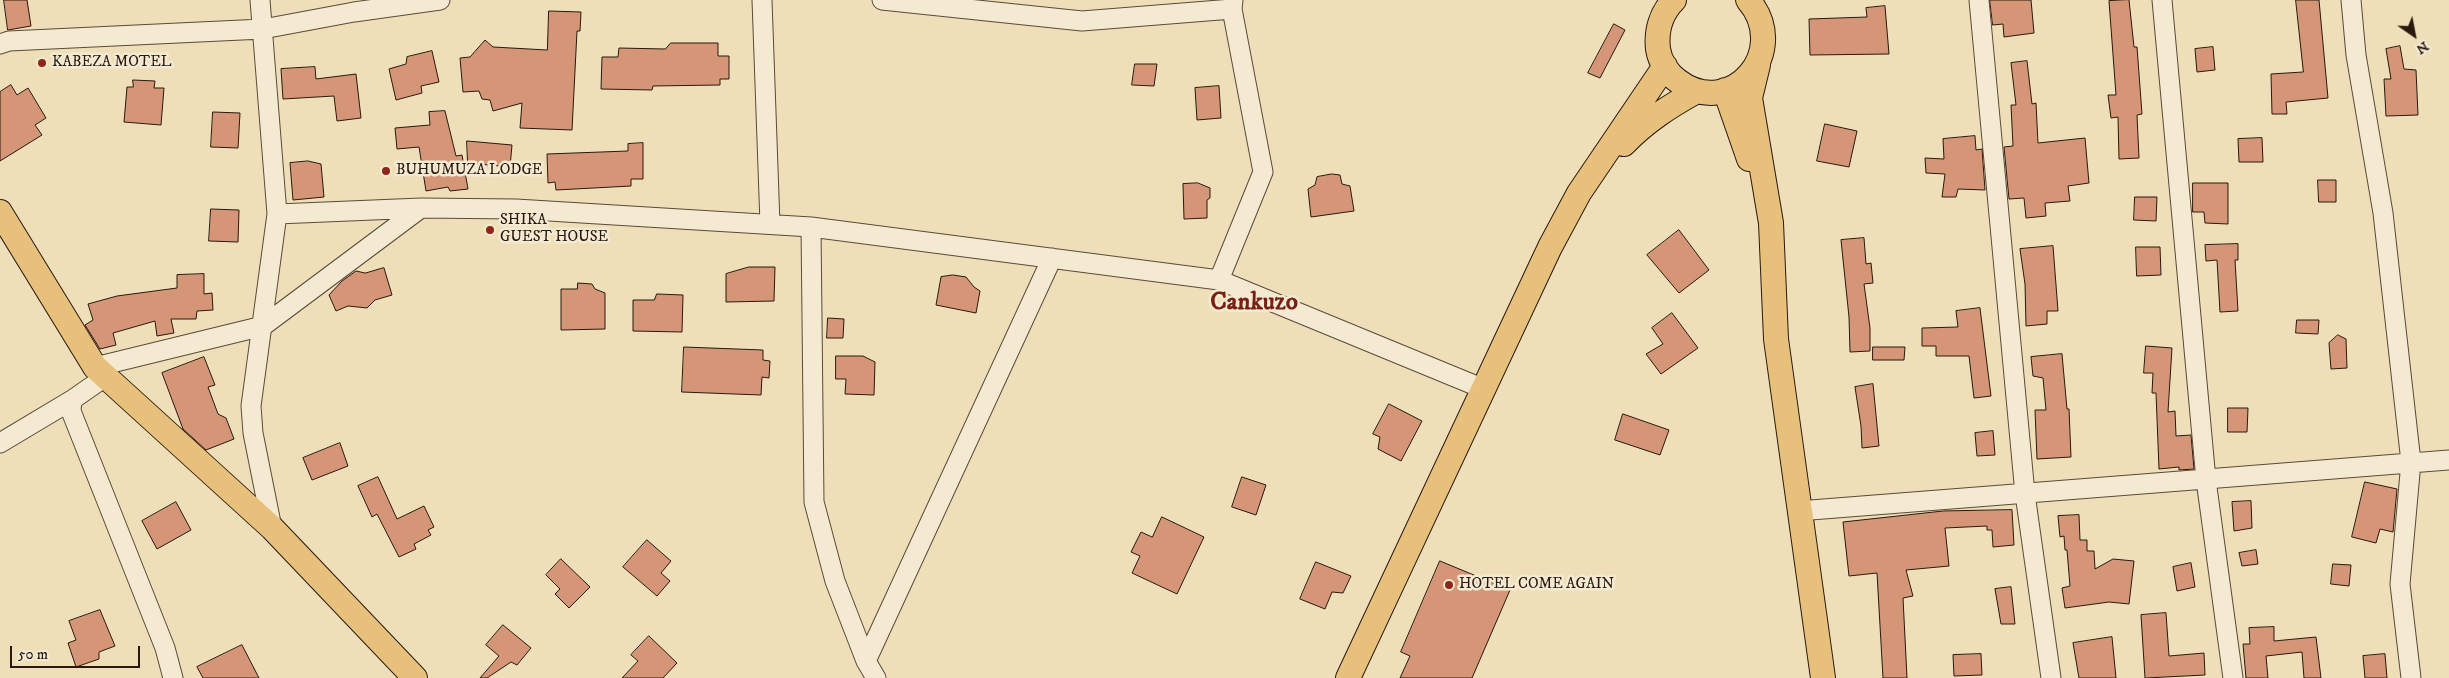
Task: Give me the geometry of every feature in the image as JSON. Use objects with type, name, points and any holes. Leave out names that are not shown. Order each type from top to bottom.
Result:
[{"type":"main road","points":[[1674,0],[1664,13],[1659,26],[1657,40],[1659,54],[1665,66],[1673,77],[1684,86],[1697,91],[1725,90],[1738,85],[1758,65]]},
{"type":"main road","points":[[1748,0],[1757,11],[1762,24],[1764,38],[1763,52],[1750,98],[1771,222],[1776,339],[1798,511],[1823,678]]},
{"type":"main road","points":[[1348,678],[1550,247],[1579,193],[1665,66]]},
{"type":"main road","points":[[1725,90],[1771,222]]},
{"type":"main road","points":[[1579,193],[1637,130],[1667,108],[1697,91]]},
{"type":"main road","points":[[0,212],[100,372],[272,528],[415,678]]},
{"type":"street","points":[[260,0],[277,214],[264,326],[251,406],[253,433],[272,528]]},
{"type":"street","points":[[0,44],[9,41],[262,28],[354,12],[440,0]]},
{"type":"street","points":[[762,0],[770,224]]},
{"type":"street","points":[[882,0],[1082,20],[1232,5],[1263,172],[1219,280]]},
{"type":"street","points":[[1979,0],[2025,494],[2051,678]]},
{"type":"street","points":[[2162,0],[2206,480],[2233,678]]},
{"type":"street","points":[[2351,0],[2356,55],[2383,213],[2411,462],[2400,584],[2411,678]]},
{"type":"street","points":[[277,214],[421,208],[516,209],[770,224],[811,227],[1219,280],[1484,389]]},
{"type":"street","points":[[0,442],[72,400],[100,372],[264,326],[421,208]]},
{"type":"street","points":[[811,227],[814,502],[835,581],[866,662],[876,678]]},
{"type":"street","points":[[866,662],[1052,258]]},
{"type":"street","points":[[72,400],[71,410],[165,648],[173,678]]},
{"type":"street","points":[[1798,511],[2449,460]]},
{"type":"building","points":[[4,0],[27,0],[31,26],[8,30]]},
{"type":"building","points":[[1990,0],[2031,0],[2034,33],[2004,37],[2003,24],[1993,25]]},
{"type":"building","points":[[2129,0],[2134,47],[2137,47],[2142,114],[2137,115],[2139,158],[2119,159],[2118,117],[2111,118],[2108,95],[2116,95],[2109,1]]},
{"type":"building","points":[[2296,0],[2319,0],[2328,98],[2286,102],[2287,114],[2272,114],[2271,74],[2303,72]]},
{"type":"building","points":[[1885,6],[1889,54],[1810,55],[1809,19],[1867,17],[1866,8]]},
{"type":"building","points":[[549,11],[581,12],[580,31],[577,31],[572,130],[520,128],[522,103],[493,111],[490,100],[482,99],[479,91],[463,92],[460,58],[470,57],[485,40],[493,47],[547,50]]},
{"type":"building","points":[[1614,24],[1625,30],[1600,78],[1588,73]]},
{"type":"building","points":[[671,43],[718,43],[718,56],[729,56],[729,79],[720,79],[720,85],[653,86],[652,90],[601,89],[602,57],[618,57],[619,48],[665,49]]},
{"type":"building","points":[[2400,46],[2404,69],[2416,70],[2418,115],[2386,116],[2384,79],[2391,79],[2386,49]]},
{"type":"building","points":[[2213,47],[2215,70],[2197,72],[2195,49]]},
{"type":"building","points":[[432,51],[439,82],[421,86],[422,93],[396,100],[389,69],[406,64],[407,57]]},
{"type":"building","points":[[2027,61],[2032,104],[2036,103],[2038,143],[2085,138],[2089,183],[2068,186],[2070,201],[2045,203],[2046,216],[2026,218],[2024,198],[2009,199],[2004,147],[2013,146],[2011,105],[2016,105],[2011,63]]},
{"type":"building","points":[[1135,64],[1157,64],[1154,86],[1132,85]]},
{"type":"building","points":[[315,67],[316,79],[356,74],[361,118],[337,121],[334,96],[283,99],[281,69]]},
{"type":"building","points":[[133,80],[155,81],[154,88],[164,88],[161,125],[124,122],[127,87],[133,87]]},
{"type":"building","points":[[11,85],[17,95],[28,88],[46,118],[35,125],[42,135],[0,161],[0,92]]},
{"type":"building","points":[[1219,86],[1221,118],[1197,120],[1195,88]]},
{"type":"building","points":[[445,111],[456,156],[462,155],[468,189],[450,191],[448,187],[426,191],[419,147],[397,149],[395,128],[430,125],[429,112]]},
{"type":"building","points":[[213,112],[240,113],[238,148],[211,147]]},
{"type":"building","points":[[1825,124],[1857,131],[1849,167],[1817,161]]},
{"type":"building","points":[[1975,136],[1976,150],[1982,149],[1985,190],[1958,189],[1956,197],[1942,197],[1945,174],[1926,173],[1925,158],[1944,159],[1943,139]]},
{"type":"building","points":[[2262,138],[2263,162],[2239,162],[2238,139]]},
{"type":"building","points":[[467,141],[512,145],[510,167],[468,163]]},
{"type":"building","points":[[643,143],[643,179],[631,179],[631,186],[556,190],[555,182],[548,183],[547,154],[628,151],[628,144]]},
{"type":"building","points":[[308,161],[321,164],[324,197],[293,200],[290,163]]},
{"type":"building","points":[[1332,174],[1340,175],[1342,184],[1350,186],[1354,211],[1311,217],[1308,189],[1315,185],[1317,177]]},
{"type":"building","points":[[2318,180],[2336,180],[2336,202],[2319,202]]},
{"type":"building","points":[[1198,183],[1210,188],[1210,198],[1207,200],[1207,218],[1184,219],[1183,184]]},
{"type":"building","points":[[2193,183],[2228,183],[2228,224],[2205,223],[2204,212],[2193,212]]},
{"type":"building","points":[[2135,197],[2157,197],[2156,221],[2134,220]]},
{"type":"building","points":[[211,209],[239,210],[238,242],[209,241]]},
{"type":"building","points":[[1679,230],[1709,270],[1679,293],[1647,255]]},
{"type":"building","points":[[1864,238],[1866,264],[1871,263],[1873,283],[1864,284],[1870,328],[1870,351],[1850,352],[1849,317],[1841,240]]},
{"type":"building","points":[[2238,244],[2238,260],[2235,260],[2238,311],[2220,312],[2217,260],[2206,261],[2205,245]]},
{"type":"building","points":[[2053,246],[2058,311],[2047,311],[2047,324],[2026,326],[2025,284],[2020,249]]},
{"type":"building","points":[[2136,247],[2160,247],[2161,275],[2137,276]]},
{"type":"building","points":[[749,267],[775,267],[774,301],[726,302],[726,274]]},
{"type":"building","points":[[384,268],[392,295],[375,300],[367,308],[348,306],[336,311],[329,295],[342,281],[356,271],[365,273]]},
{"type":"building","points":[[204,274],[204,294],[212,293],[213,310],[197,311],[196,319],[171,319],[174,333],[157,336],[155,321],[113,333],[116,345],[100,349],[85,325],[93,320],[88,304],[117,296],[177,288],[177,275]]},
{"type":"building","points":[[953,275],[966,277],[980,291],[976,313],[936,305],[941,277]]},
{"type":"building","points":[[578,283],[592,284],[595,289],[605,293],[605,329],[561,330],[561,289],[577,289]]},
{"type":"building","points":[[657,294],[683,295],[682,332],[633,331],[633,300],[654,300]]},
{"type":"building","points":[[1980,308],[1991,396],[1974,398],[1969,356],[1936,356],[1936,346],[1922,346],[1922,328],[1958,327],[1956,311]]},
{"type":"building","points":[[1672,313],[1698,348],[1661,374],[1646,354],[1663,344],[1652,328]]},
{"type":"building","points":[[828,318],[844,319],[843,338],[827,338]]},
{"type":"building","points":[[2297,320],[2319,320],[2318,334],[2296,333]]},
{"type":"building","points":[[2338,335],[2346,339],[2347,368],[2331,369],[2329,343]]},
{"type":"building","points":[[2146,346],[2172,348],[2168,412],[2175,411],[2176,436],[2191,435],[2194,469],[2179,470],[2179,467],[2159,469],[2156,393],[2152,393],[2153,373],[2144,373]]},
{"type":"building","points":[[684,347],[763,350],[763,360],[770,361],[769,378],[762,377],[761,395],[682,392]]},
{"type":"building","points":[[1873,347],[1905,347],[1904,360],[1873,360]]},
{"type":"building","points":[[2062,354],[2067,409],[2069,409],[2071,457],[2037,459],[2035,410],[2046,410],[2043,378],[2033,376],[2031,357]]},
{"type":"building","points":[[836,356],[863,356],[875,362],[874,395],[845,394],[846,379],[836,379]]},
{"type":"building","points":[[204,357],[215,385],[208,387],[218,414],[226,418],[234,439],[206,450],[183,429],[162,373]]},
{"type":"building","points":[[1873,384],[1879,446],[1862,448],[1861,426],[1855,387]]},
{"type":"building","points":[[1389,404],[1422,421],[1401,461],[1378,449],[1380,437],[1373,434]]},
{"type":"building","points":[[2228,408],[2248,408],[2247,432],[2228,432]]},
{"type":"building","points":[[1623,414],[1669,430],[1660,455],[1615,440]]},
{"type":"building","points":[[1993,431],[1995,455],[1977,456],[1975,433]]},
{"type":"building","points":[[340,443],[348,466],[312,480],[303,458]]},
{"type":"building","points":[[378,477],[397,519],[424,506],[434,527],[428,530],[431,535],[414,544],[416,549],[399,557],[377,514],[372,517],[358,486]]},
{"type":"building","points":[[1242,477],[1266,485],[1256,515],[1232,507]]},
{"type":"building","points":[[2365,482],[2397,489],[2393,532],[2380,529],[2376,543],[2352,537]]},
{"type":"building","points":[[2251,501],[2252,528],[2234,531],[2232,502]]},
{"type":"building","points":[[176,502],[191,530],[157,549],[142,521]]},
{"type":"building","points":[[2012,510],[2014,545],[1993,547],[1992,530],[1987,530],[1987,526],[1945,528],[1949,566],[1906,570],[1913,596],[1903,598],[1907,678],[1883,678],[1877,573],[1849,576],[1843,522],[1943,511]]},
{"type":"building","points":[[2079,515],[2080,540],[2087,540],[2087,551],[2094,551],[2095,569],[2113,559],[2134,561],[2129,604],[2109,602],[2065,608],[2062,588],[2070,586],[2067,550],[2065,550],[2064,536],[2060,537],[2058,516]]},
{"type":"building","points":[[1162,517],[1204,537],[1177,594],[1132,573],[1140,556],[1131,552],[1141,532],[1152,537]]},
{"type":"building","points":[[647,540],[671,561],[661,573],[670,581],[657,596],[623,567]]},
{"type":"building","points":[[2256,550],[2258,564],[2242,566],[2239,553]]},
{"type":"building","points":[[561,559],[590,587],[569,608],[555,594],[560,589],[546,575]]},
{"type":"building","points":[[1440,561],[1510,590],[1472,678],[1400,678],[1410,656],[1401,652]]},
{"type":"building","points":[[1316,562],[1351,576],[1343,593],[1332,592],[1325,609],[1300,599]]},
{"type":"building","points":[[2191,563],[2195,587],[2177,591],[2173,567]]},
{"type":"building","points":[[2333,564],[2351,565],[2349,586],[2331,584]]},
{"type":"building","points":[[2011,587],[2015,624],[2001,624],[1995,589]]},
{"type":"building","points":[[100,610],[115,646],[99,652],[99,659],[76,667],[68,643],[76,640],[69,621]]},
{"type":"building","points":[[2166,613],[2169,656],[2204,653],[2205,675],[2145,678],[2141,615]]},
{"type":"building","points":[[503,625],[531,648],[517,665],[511,662],[487,678],[480,678],[499,656],[486,645]]},
{"type":"building","points":[[2274,627],[2274,641],[2316,637],[2321,678],[2304,678],[2302,652],[2266,656],[2268,678],[2246,678],[2243,644],[2250,644],[2249,628]]},
{"type":"building","points":[[649,636],[677,663],[663,678],[622,678],[638,661],[631,655]]},
{"type":"building","points":[[2112,637],[2116,678],[2079,678],[2073,643]]},
{"type":"building","points":[[242,645],[259,678],[203,678],[197,667]]},
{"type":"building","points":[[1981,654],[1982,675],[1954,676],[1953,655]]},
{"type":"building","points":[[2385,654],[2387,678],[2365,678],[2363,656]]},
{"type":"place","name":"KABEZA MOTEL","points":[[42,63]]},
{"type":"place","name":"BUHUMUZA LODGE","points":[[386,171]]},
{"type":"place","name":"SHIKA GUEST HOUSE","points":[[490,230]]},
{"type":"place","name":"HOTEL COME AGAIN","points":[[1449,585]]},
{"type":"district","name":"Cankuzo","points":[[1254,304]]}]
